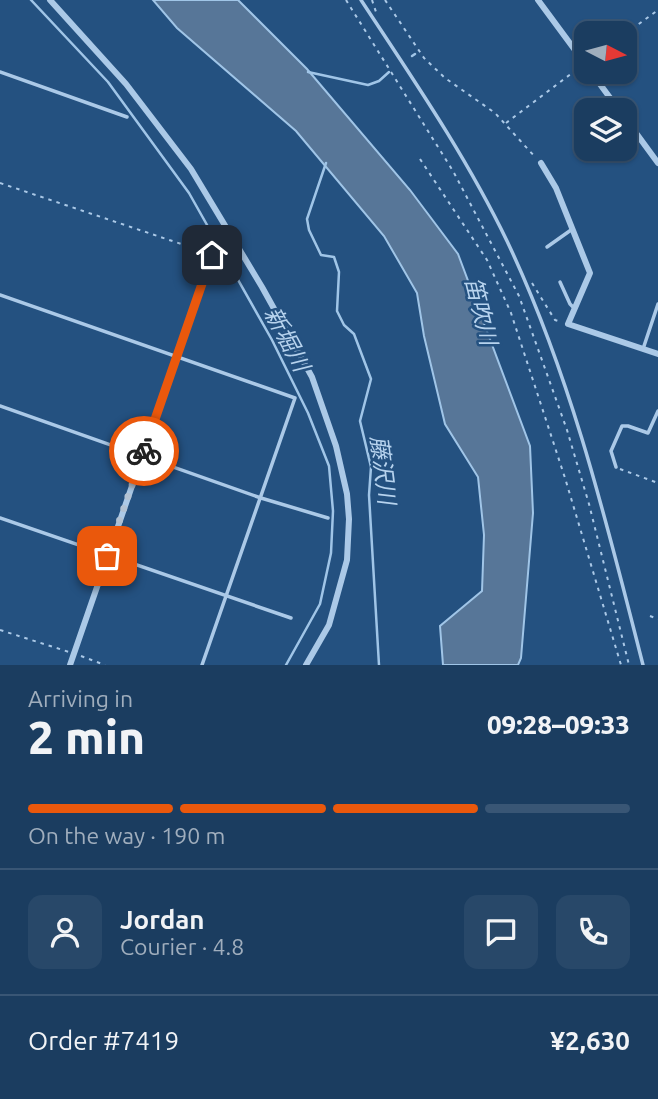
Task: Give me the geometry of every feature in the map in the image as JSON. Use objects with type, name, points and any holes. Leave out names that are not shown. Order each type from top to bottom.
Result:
[{"type":"street","points":[[50,0],[126,84],[191,169],[312,377],[336,446],[347,494],[349,519],[347,560],[329,625],[306,665]]},
{"type":"street","points":[[538,0],[574,48]]},
{"type":"street","points":[[637,134],[658,163]]},
{"type":"street","points":[[541,163],[556,188],[590,273],[568,324],[658,354]]},
{"type":"street","points":[[70,665],[212,255]]},
{"type":"lane","points":[[361,0],[450,137],[490,208],[521,273],[589,455],[643,665]]},
{"type":"lane","points":[[0,72],[127,117]]},
{"type":"lane","points":[[547,247],[573,229]]},
{"type":"lane","points":[[560,282],[575,309]]},
{"type":"lane","points":[[0,295],[295,398],[202,665]]},
{"type":"lane","points":[[643,349],[658,304]]},
{"type":"lane","points":[[0,405],[261,498],[328,518]]},
{"type":"lane","points":[[616,467],[611,451],[621,426],[648,433],[658,411]]},
{"type":"lane","points":[[0,518],[291,618]]},
{"type":"path","points":[[346,0],[391,68],[466,194],[519,296],[589,504],[628,665]]},
{"type":"path","points":[[385,0],[424,58],[445,78],[489,108],[541,163]]},
{"type":"path","points":[[637,25],[658,10]]},
{"type":"path","points":[[505,124],[574,73]]},
{"type":"path","points":[[420,159],[487,260],[511,313],[565,478],[621,665]]},
{"type":"path","points":[[0,183],[212,255]]},
{"type":"path","points":[[521,273],[528,276],[555,320],[560,322]]},
{"type":"path","points":[[616,467],[658,483]]},
{"type":"path","points":[[650,616],[658,619]]},
{"type":"path","points":[[0,630],[105,665]]},
{"type":"water","points":[[153,0],[238,0],[307,69],[410,190],[458,254],[530,446],[533,513],[521,658],[518,665],[443,665],[440,626],[482,591],[484,535],[478,477],[445,424],[424,336],[417,293],[384,236],[296,131],[177,28]]},
{"type":"waterway","name":"新堀川","points":[[31,0],[108,82],[189,193],[272,340],[308,413],[329,466],[333,511],[331,553],[320,604],[286,665]]},
{"type":"waterway","points":[[308,72],[368,85],[379,81],[389,72]]},
{"type":"waterway","name":"藤沢川","points":[[326,163],[307,219],[309,230],[321,255],[334,257],[339,272],[337,311],[344,325],[354,334],[371,379],[360,421],[371,467],[369,495],[379,665]]},
{"type":"way so far","points":[[107,556],[144,451]]},
{"type":"route","points":[[144,451],[212,255]]},
{"type":"water label","name":"笛吹川","points":[[481,311]]}]
